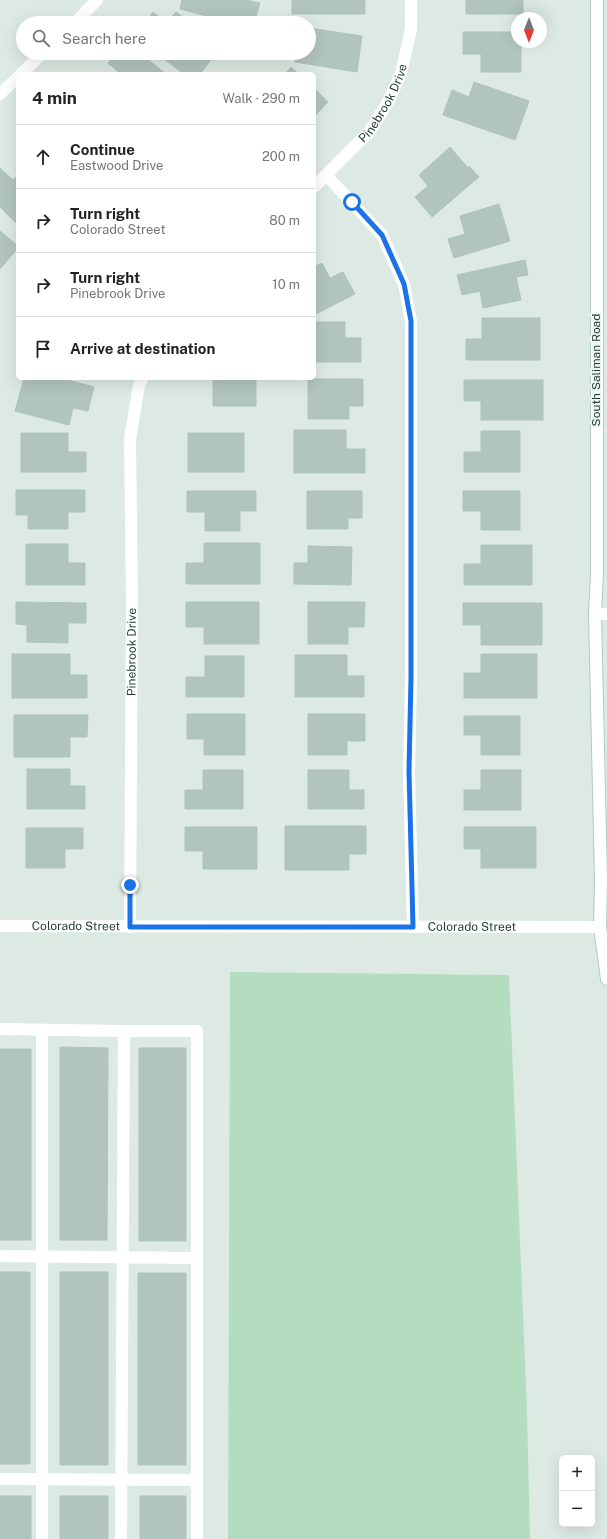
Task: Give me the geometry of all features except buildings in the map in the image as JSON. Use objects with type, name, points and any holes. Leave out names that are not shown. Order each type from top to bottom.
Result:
[{"type":"street","points":[[82,16],[97,0]]},
{"type":"street","name":"Pinebrook Drive","points":[[316,185],[370,131],[389,100],[403,66],[411,29],[411,0]]},
{"type":"street","name":"South Saliman Road","points":[[597,0],[597,574],[601,614],[601,880],[607,979]]},
{"type":"street","points":[[23,72],[36,60]]},
{"type":"street","points":[[0,94],[16,79]]},
{"type":"street","points":[[326,174],[382,235],[404,284],[411,321],[411,678],[409,771],[413,927]]},
{"type":"street","name":"Pinebrook Drive","points":[[130,927],[132,601],[130,439],[139,385],[142,380]]},
{"type":"street","name":"Colorado Street","points":[[0,926],[604,927]]},
{"type":"street","points":[[0,1029],[196,1031],[197,1539]]},
{"type":"street","points":[[42,1030],[42,1539]]},
{"type":"street","points":[[121,1539],[124,1031]]},
{"type":"street","points":[[0,1256],[196,1258]]},
{"type":"street","points":[[0,1479],[197,1480]]},
{"type":"green space","points":[[230,972],[509,975],[527,1410],[530,1539],[228,1539]]},
{"type":"route","points":[[130,885],[130,927],[413,927],[409,771],[411,678],[411,321],[404,284],[382,235],[352,202]]}]
